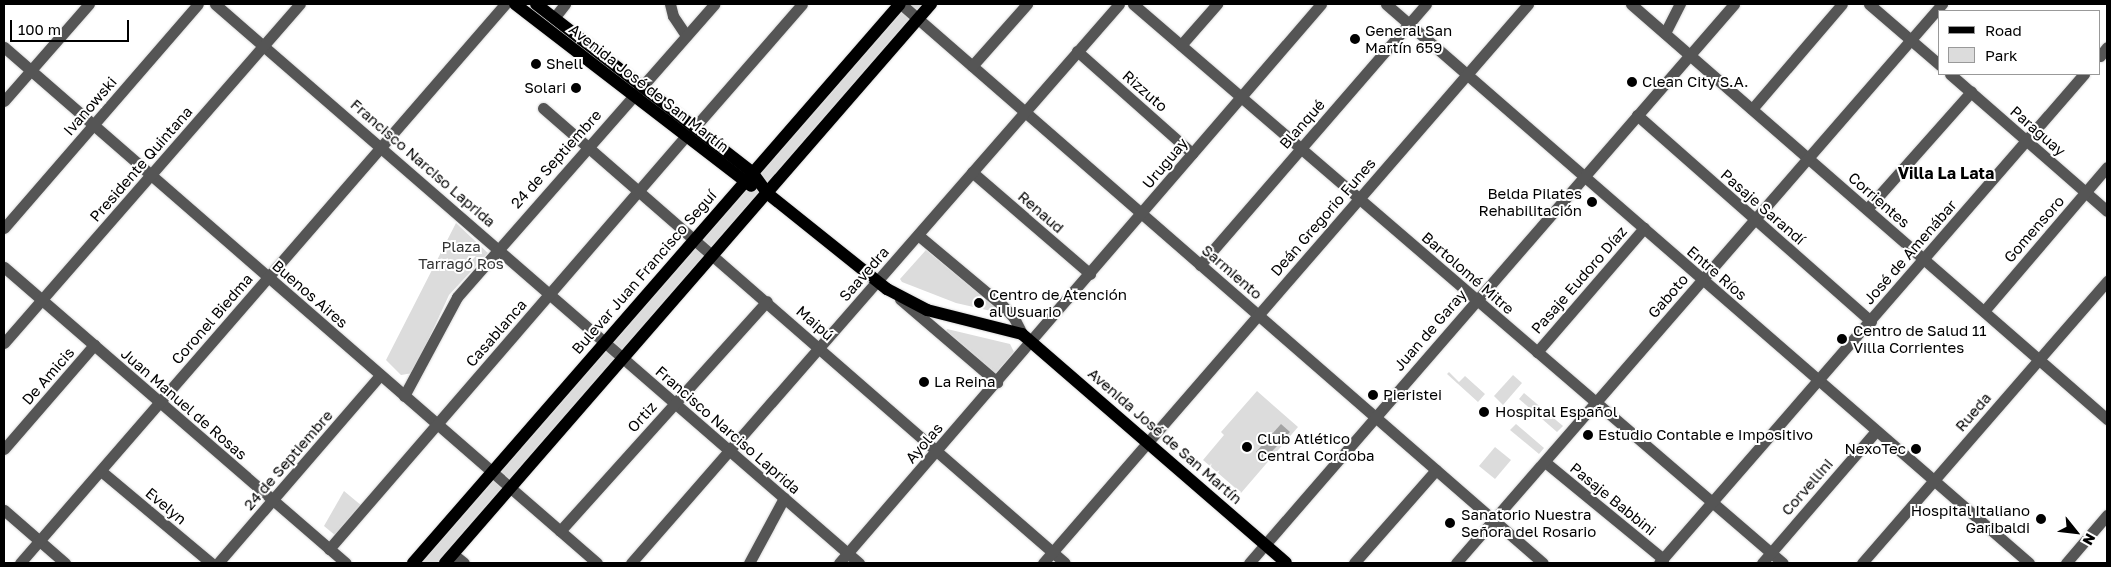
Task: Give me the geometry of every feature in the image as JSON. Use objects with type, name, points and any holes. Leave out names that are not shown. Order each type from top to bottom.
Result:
[{"type":"main road","name":"Avenida José de San Martín","points":[[515,4],[689,133],[743,182],[767,192]]},
{"type":"main road","name":"Avenida José de San Martín","points":[[536,4],[637,93]]},
{"type":"main road","name":"Bulevar Juan Francisco Seguí","points":[[413,563],[900,4]]},
{"type":"main road","points":[[449,558],[932,4]]},
{"type":"main road","name":"Avenida José de San Martín","points":[[689,133],[752,172],[767,192],[894,294],[927,310],[1027,338],[1286,563]]},
{"type":"street","points":[[4,101],[89,4]]},
{"type":"street","name":"Ivanowski","points":[[4,228],[198,4]]},
{"type":"street","name":"Francisco Narciso Laprida","points":[[215,4],[859,563]]},
{"type":"street","name":"Presidente Quintana","points":[[4,343],[300,4]]},
{"type":"street","name":"Coronel Biedma","points":[[20,563],[505,4]]},
{"type":"street","points":[[554,18],[565,4]]},
{"type":"street","points":[[670,4],[673,16],[686,36]]},
{"type":"street","name":"24 de Septiembre","points":[[404,396],[457,297],[587,146],[637,93],[714,4]]},
{"type":"street","name":"Casablanca","points":[[329,549],[802,4]]},
{"type":"street","name":"Sarmiento","points":[[900,4],[1543,563]]},
{"type":"street","points":[[972,66],[1027,4]]},
{"type":"street","name":"Saavedra","points":[[631,563],[821,348],[1119,4]]},
{"type":"street","name":"Bartolomé Mitre","points":[[1134,4],[1783,563]]},
{"type":"street","points":[[1181,44],[1217,4]]},
{"type":"street","name":"Uruguay","points":[[1027,338],[1090,274],[1240,96],[1321,4]]},
{"type":"street","name":"Entre Ríos","points":[[1386,4],[2028,563]]},
{"type":"street","name":"Blanqué","points":[[1200,264],[1426,4]]},
{"type":"street","name":"Deán Gregorio Funes","points":[[1042,563],[1528,4]]},
{"type":"street","name":"Corrientes","points":[[1632,4],[2107,419]]},
{"type":"street","points":[[1666,34],[1680,4]]},
{"type":"street","name":"Juan de Garay","points":[[1249,563],[1734,4]]},
{"type":"street","points":[[1752,109],[1842,4]]},
{"type":"street","points":[[1869,4],[1938,63]]},
{"type":"street","name":"Gaboto","points":[[1456,563],[1942,4]]},
{"type":"street","name":"Buenos Aires","points":[[4,47],[597,563]]},
{"type":"street","name":"Rizzuto","points":[[1077,52],[1192,153]]},
{"type":"street","name":"Paraguay","points":[[1951,75],[2107,211]]},
{"type":"street","name":"José de Amenábar","points":[[1661,561],[2083,75]]},
{"type":"street","points":[[1867,209],[1971,92]]},
{"type":"street","name":"Maipú","points":[[543,108],[821,348],[1065,563]]},
{"type":"street","name":"Pasaje Sarandí","points":[[1637,115],[1754,220],[1871,320]]},
{"type":"street","name":"Gomensoro","points":[[1984,311],[2107,167]]},
{"type":"street","name":"Renaud","points":[[972,172],[1090,274]]},
{"type":"street","name":"Pasaje Eudoro Díaz","points":[[1537,352],[1644,228]]},
{"type":"street","name":"Avenida José de San Martín","points":[[918,234],[1003,306],[1014,318],[1027,338]]},
{"type":"street","name":"Juan Manuel de Rosas","points":[[4,267],[346,563]]},
{"type":"street","name":"Rueda","points":[[1862,563],[2107,281]]},
{"type":"street","name":"Avenida José de San Martín","points":[[894,294],[997,382]]},
{"type":"street","name":"Ortiz","points":[[560,531],[767,301]]},
{"type":"street","name":"Ayolas","points":[[839,563],[997,382],[1027,338]]},
{"type":"street","name":"De Amicis","points":[[4,449],[94,345]]},
{"type":"street","name":"24 de Septiembre","points":[[218,563],[274,501],[380,375]]},
{"type":"street","name":"Corvellini","points":[[1762,563],[1876,431]]},
{"type":"street","name":"Pasaje Babbini","points":[[1545,462],[1661,561]]},
{"type":"street","points":[[1354,563],[1436,470]]},
{"type":"street","name":"Evelyn","points":[[101,471],[211,563]]},
{"type":"street","points":[[749,563],[784,498]]},
{"type":"street","points":[[4,510],[65,563]]},
{"type":"street","points":[[2066,563],[2107,515]]},
{"type":"street","points":[[449,558],[464,563]]},
{"type":"green space","points":[[900,4],[931,4],[445,563],[413,563]]},
{"type":"green space","name":"Plaza Tarragó Ros","points":[[456,223],[488,253],[449,295],[413,373],[401,375],[386,360]]},
{"type":"green space","points":[[926,250],[1001,311],[1000,313],[956,303],[902,282],[900,279]]},
{"type":"green space","points":[[947,329],[1010,344],[1014,352],[995,374],[946,332]]},
{"type":"green space","points":[[1449,372],[1459,382],[1465,376],[1485,394],[1478,402],[1447,374]]},
{"type":"green space","points":[[1513,375],[1522,383],[1503,405],[1494,396]]},
{"type":"green space","name":"Club Atlético Central Cordoba","points":[[1257,391],[1298,427],[1241,493],[1203,460],[1224,435],[1221,432]]},
{"type":"green space","points":[[1524,393],[1563,426],[1557,432],[1519,399]]},
{"type":"green space","points":[[1516,424],[1544,448],[1539,454],[1510,430]]},
{"type":"green space","points":[[1495,447],[1511,460],[1495,479],[1479,466]]},
{"type":"green space","points":[[344,491],[362,506],[336,536],[324,526]]},
{"type":"shaded area","points":[[1281,424],[1290,432],[1264,460],[1256,452]]},
{"type":"place","name":"General San Martín 659","points":[[1355,39]]},
{"type":"place","name":"Shell","points":[[536,64]]},
{"type":"place","name":"Clean City S.A.","points":[[1632,82]]},
{"type":"place","name":"Solari","points":[[576,88]]},
{"type":"place","name":"Belda Pilates Rehabilitación","points":[[1592,202]]},
{"type":"place","name":"Centro de Atención al Usuario","points":[[979,303]]},
{"type":"place","name":"Centro de Salud 11 Villa Corrientes","points":[[1842,339]]},
{"type":"place","name":"La Reina","points":[[924,382]]},
{"type":"place","name":"Pieristei","points":[[1373,395]]},
{"type":"place","name":"Hospital Español","points":[[1484,412]]},
{"type":"place","name":"Estudio Contable e Impositivo","points":[[1588,435]]},
{"type":"place","name":"Club Atlético Central Cordoba","points":[[1247,447]]},
{"type":"place","name":"NexoTec","points":[[1916,449]]},
{"type":"place","name":"Hospital Italiano Garibaldi","points":[[2041,519]]},
{"type":"place","name":"Sanatorio Nuestra Señora del Rosario","points":[[1450,523]]},
{"type":"district","name":"Villa La Lata","points":[[1946,173]]}]
